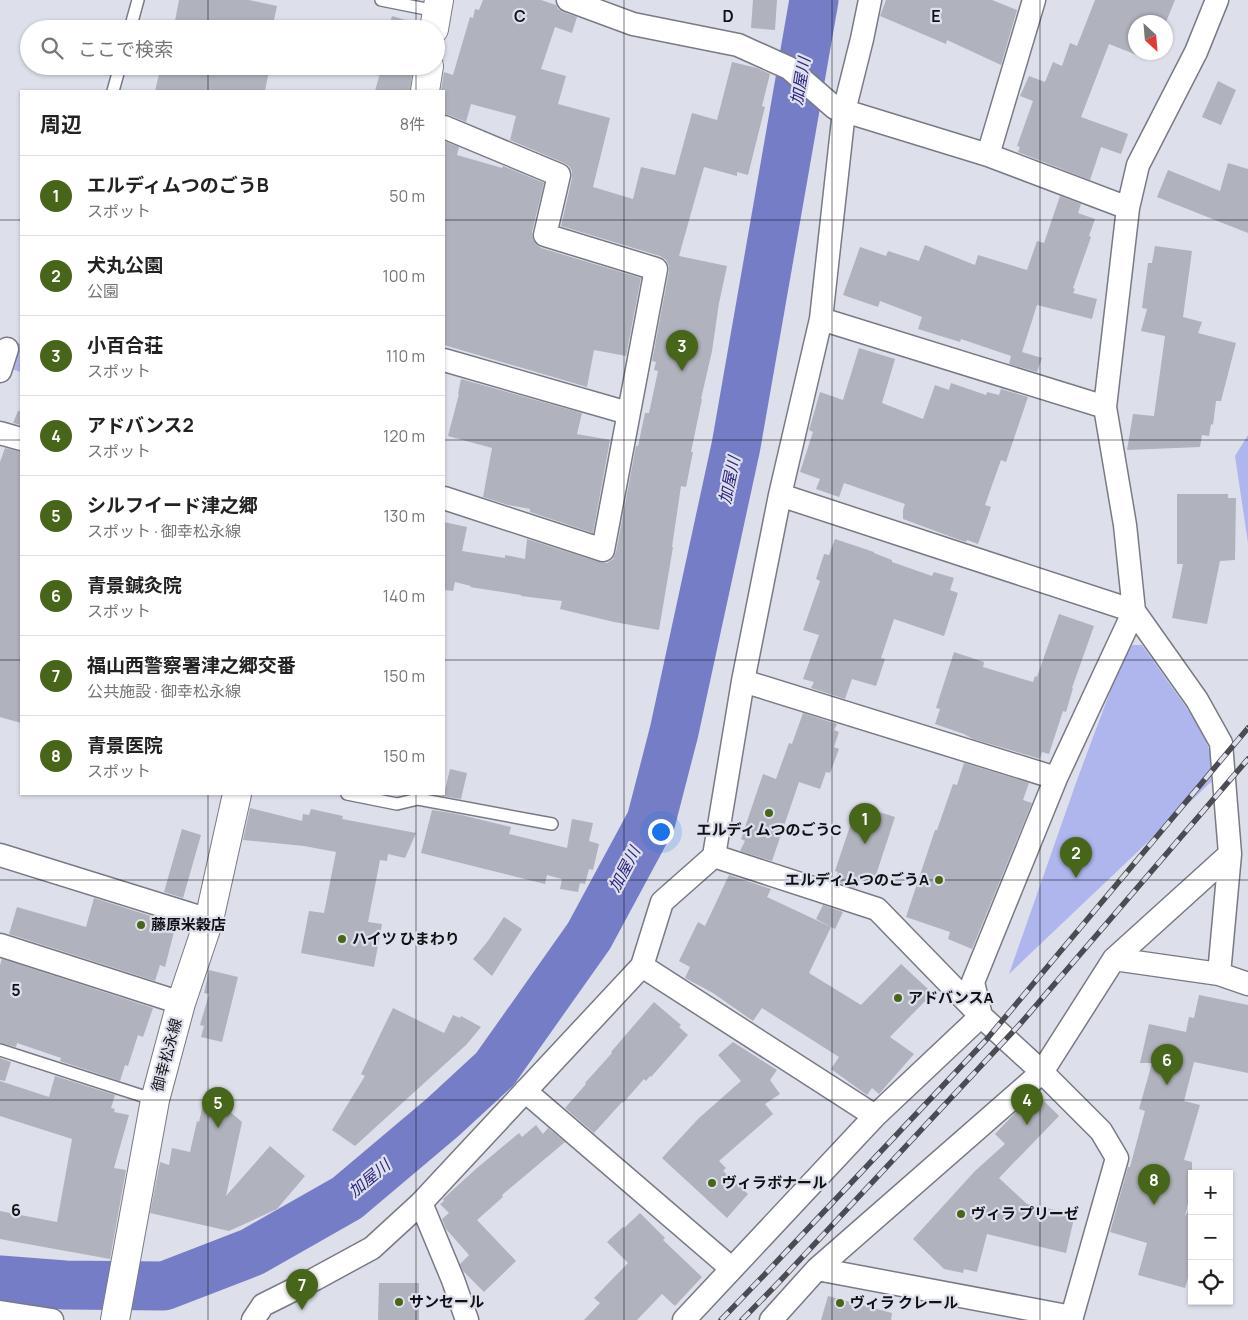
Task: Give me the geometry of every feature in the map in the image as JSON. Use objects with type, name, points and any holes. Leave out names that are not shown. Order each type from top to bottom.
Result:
[{"type":"main road","points":[[425,90],[427,75]]},
{"type":"main road","name":"御幸松永線","points":[[117,1313],[155,1100],[181,1003],[209,920],[237,795]]},
{"type":"street","points":[[568,0],[633,24],[738,45],[789,68],[839,110],[988,155],[1128,208]]},
{"type":"street","points":[[253,1320],[263,1305],[372,1248],[421,1203],[642,966],[662,902],[714,856],[743,681],[780,495],[821,319],[839,110],[862,39],[870,0]]},
{"type":"street","points":[[988,155],[1034,0]]},
{"type":"street","points":[[1217,0],[1196,52],[1138,165],[1128,208],[1105,407],[1125,525],[1134,611],[1197,700],[1221,742],[1230,854],[1219,974]]},
{"type":"street","points":[[445,127],[559,175],[545,235],[656,269],[603,550],[445,498]]},
{"type":"street","points":[[821,319],[1105,407]]},
{"type":"street","points":[[0,371],[7,349]]},
{"type":"street","points":[[445,360],[628,413]]},
{"type":"street","points":[[0,433],[20,439]]},
{"type":"street","points":[[780,495],[1134,611]]},
{"type":"street","points":[[982,1016],[973,982],[1056,778],[1134,611]]},
{"type":"street","points":[[743,681],[1056,778]]},
{"type":"street","points":[[771,1320],[817,1269],[1042,1072],[1114,959],[1230,854]]},
{"type":"street","points":[[0,855],[209,920]]},
{"type":"street","points":[[714,856],[877,909],[982,1016],[1101,1131],[1117,1158],[1071,1318],[817,1269]]},
{"type":"street","points":[[0,944],[181,1003]]},
{"type":"street","points":[[1114,959],[1219,974],[1248,984]]},
{"type":"street","points":[[642,966],[875,1116]]},
{"type":"street","points":[[684,1320],[875,1116],[982,1016]]},
{"type":"street","points":[[525,1091],[731,1268]]},
{"type":"street","points":[[421,1203],[453,1280],[467,1320]]},
{"type":"street","points":[[0,1312],[52,1320]]},
{"type":"lane","points":[[132,20],[138,0]]},
{"type":"lane","points":[[381,0],[436,13]]},
{"type":"lane","points":[[113,90],[117,75]]},
{"type":"lane","points":[[352,795],[397,804],[418,799],[552,824]]},
{"type":"lane","points":[[0,1050],[155,1100]]},
{"type":"shaded area","points":[[18,343],[20,344],[20,372],[11,369]]},
{"type":"shaded area","points":[[1248,435],[1248,543],[1235,456]]},
{"type":"shaded area","points":[[1133,645],[1142,645],[1203,731],[1211,756],[1211,782],[1009,974],[1077,780],[1126,649]]},
{"type":"building","points":[[179,0],[249,0],[277,6],[274,20],[175,20]]},
{"type":"building","points":[[483,0],[541,0],[556,5],[563,12],[577,17],[572,33],[555,27],[541,69],[566,76],[558,104],[610,118],[593,187],[633,199],[641,167],[675,175],[692,113],[717,120],[732,62],[757,68],[770,74],[762,106],[765,107],[748,175],[737,172],[737,176],[704,167],[679,256],[727,266],[686,487],[681,486],[659,630],[614,622],[560,609],[562,601],[470,587],[455,582],[453,591],[445,590],[445,522],[467,527],[462,551],[505,558],[505,555],[525,559],[527,539],[599,562],[607,563],[613,559],[616,552],[636,446],[638,446],[645,413],[649,413],[658,371],[654,370],[656,362],[652,361],[669,271],[666,260],[660,256],[561,226],[572,171],[564,163],[510,140],[516,116],[471,104],[466,122],[445,114],[445,90],[441,90],[444,75],[445,72],[453,75],[470,17],[473,18],[475,9],[479,10]]},
{"type":"building","points":[[753,0],[777,0],[775,30],[751,28]]},
{"type":"building","points":[[886,0],[992,0],[1017,10],[1001,65],[947,40],[946,44],[880,16]]},
{"type":"building","points":[[1095,0],[1175,0],[1169,15],[1128,15],[1128,51],[1109,44],[1081,117],[1128,134],[1121,154],[1101,147],[1090,180],[1018,152],[1020,147],[1017,146],[1033,101],[1020,96],[1029,76],[1045,82],[1053,62],[1062,66],[1070,43],[1077,46]]},
{"type":"building","points":[[392,16],[406,20],[391,20]]},
{"type":"building","points":[[159,75],[268,75],[265,90],[155,90]]},
{"type":"building","points":[[379,75],[412,75],[410,90],[375,90]]},
{"type":"building","points":[[1218,81],[1236,90],[1221,125],[1202,117]]},
{"type":"building","points":[[445,141],[459,147],[457,155],[502,168],[503,166],[544,183],[532,232],[533,239],[541,248],[641,278],[626,356],[594,350],[587,387],[445,345]]},
{"type":"building","points":[[1228,163],[1248,169],[1248,233],[1157,197],[1168,170],[1220,191]]},
{"type":"building","points":[[1060,196],[1081,204],[1078,213],[1095,219],[1073,293],[1097,299],[1092,319],[1037,305],[1022,352],[1042,358],[1037,372],[1009,364],[1011,356],[961,339],[960,342],[918,329],[922,317],[880,301],[878,307],[843,295],[860,247],[886,256],[888,251],[919,261],[925,245],[975,265],[978,255],[1027,270],[1037,241],[1044,243]]},
{"type":"building","points":[[1155,246],[1192,251],[1183,317],[1202,322],[1198,333],[1236,343],[1221,401],[1216,401],[1213,425],[1211,424],[1209,436],[1202,435],[1200,447],[1127,450],[1133,414],[1154,416],[1165,336],[1141,331],[1147,309],[1142,308],[1148,263],[1152,263]]},
{"type":"building","points":[[859,348],[895,359],[882,403],[923,419],[935,385],[949,390],[951,383],[986,395],[987,392],[999,395],[1001,389],[1028,397],[1006,462],[1001,460],[985,505],[991,507],[978,544],[967,540],[966,542],[903,519],[905,504],[844,483],[839,497],[816,489],[820,479],[800,472],[813,432],[809,430],[820,392],[843,400]]},
{"type":"building","points":[[461,379],[582,413],[577,434],[610,440],[593,533],[530,512],[530,509],[508,505],[483,497],[492,448],[448,436]]},
{"type":"building","points":[[18,411],[20,411],[20,425],[13,423]]},
{"type":"building","points":[[5,448],[20,452],[20,723],[0,717],[0,462]]},
{"type":"building","points":[[1177,494],[1228,494],[1228,498],[1236,498],[1235,560],[1220,561],[1207,624],[1172,618],[1183,564],[1177,564]]},
{"type":"building","points":[[835,539],[874,552],[892,560],[892,562],[932,576],[934,572],[954,578],[950,590],[958,593],[944,636],[894,619],[881,658],[885,659],[876,686],[852,679],[845,699],[811,688],[814,682],[803,679],[819,635],[803,630],[820,581],[816,579],[824,554],[829,555]]},
{"type":"building","points":[[1059,614],[1094,626],[1072,688],[1066,712],[1063,711],[1049,754],[1042,752],[1040,759],[973,739],[935,724],[940,709],[936,708],[954,652],[984,662],[983,667],[1033,682],[1035,676],[1037,677]]},
{"type":"building","points":[[803,713],[837,724],[834,730],[839,732],[834,747],[839,749],[830,773],[826,772],[820,789],[799,782],[772,861],[740,851],[745,841],[741,839],[763,774],[776,779],[789,743],[792,744]]},
{"type":"building","points":[[964,763],[1029,783],[1023,800],[1032,803],[972,949],[948,939],[950,932],[906,917],[935,830],[937,830],[953,784],[957,785]]},
{"type":"building","points":[[450,769],[467,773],[461,799],[442,796],[445,795]]},
{"type":"building","points":[[857,805],[895,817],[873,884],[859,879],[855,888],[834,881],[838,872],[835,871]]},
{"type":"building","points":[[250,808],[302,821],[303,814],[309,815],[311,809],[343,816],[342,819],[416,833],[405,858],[388,854],[387,861],[380,860],[368,922],[382,924],[374,967],[301,953],[309,911],[324,913],[336,852],[304,846],[243,840]]},
{"type":"building","points":[[432,810],[511,827],[509,834],[567,848],[572,819],[593,823],[589,841],[599,844],[593,870],[589,869],[585,884],[580,883],[578,892],[560,889],[562,879],[547,875],[545,884],[421,853]]},
{"type":"building","points":[[182,829],[201,835],[183,898],[164,892]]},
{"type":"building","points":[[729,875],[771,889],[767,897],[831,927],[809,973],[861,1005],[901,964],[928,989],[928,998],[890,1037],[914,1054],[879,1094],[872,1088],[867,1095],[831,1069],[839,1057],[762,1008],[753,1021],[713,993],[685,978],[690,967],[679,961],[698,922],[705,926]]},
{"type":"building","points":[[94,898],[176,924],[165,967],[160,965],[155,981],[9,934],[17,907],[86,927]]},
{"type":"building","points":[[823,905],[843,912],[835,929],[816,919]]},
{"type":"building","points":[[504,917],[522,929],[492,976],[473,959]]},
{"type":"building","points":[[2,959],[153,1008],[143,1037],[138,1035],[128,1066],[125,1065],[120,1081],[60,1061],[61,1058],[17,1043],[16,1047],[0,1043],[0,965]]},
{"type":"building","points":[[209,970],[238,977],[222,1042],[201,1037],[204,1026],[200,1025],[209,994],[204,993]]},
{"type":"building","points":[[1199,995],[1248,1005],[1248,1073],[1194,1062],[1184,1101],[1200,1105],[1184,1160],[1192,1162],[1192,1170],[1188,1170],[1188,1203],[1185,1216],[1188,1212],[1188,1278],[1185,1288],[1138,1275],[1147,1243],[1110,1232],[1145,1111],[1139,1109],[1152,1063],[1140,1063],[1149,1024],[1186,1032],[1189,1017],[1194,1018]]},
{"type":"building","points":[[654,1002],[681,1025],[679,1027],[688,1035],[651,1077],[646,1081],[644,1079],[594,1133],[565,1108]]},
{"type":"building","points":[[393,1008],[444,1033],[453,1015],[460,1018],[461,1016],[481,1027],[466,1045],[355,1146],[332,1130],[365,1076],[361,1074]]},
{"type":"building","points":[[733,1042],[777,1070],[770,1080],[780,1094],[765,1104],[773,1114],[719,1161],[726,1168],[723,1171],[748,1194],[727,1218],[662,1158],[698,1119],[741,1081],[718,1055]]},
{"type":"building","points":[[0,1058],[11,1062],[5,1081],[0,1080]]},
{"type":"building","points":[[55,1076],[115,1095],[111,1108],[115,1109],[114,1112],[129,1115],[114,1168],[126,1170],[110,1259],[0,1239],[0,1211],[57,1222],[72,1139],[0,1116],[0,1081],[49,1097]]},
{"type":"building","points":[[206,1091],[242,1122],[226,1196],[270,1146],[305,1176],[277,1209],[229,1231],[150,1213],[160,1162],[169,1165],[172,1148],[190,1152]]},
{"type":"building","points":[[1037,1094],[1059,1116],[999,1178],[1027,1204],[1075,1214],[1066,1253],[987,1234],[977,1272],[964,1269],[963,1273],[944,1269],[913,1239],[975,1171],[1005,1144],[995,1134]]},
{"type":"building","points":[[536,1125],[543,1134],[548,1128],[565,1142],[502,1195],[503,1197],[477,1220],[516,1261],[484,1292],[463,1271],[460,1264],[469,1255],[446,1229],[442,1219],[449,1213],[440,1204],[477,1168],[519,1133],[522,1137]]},
{"type":"building","points":[[640,1213],[665,1238],[663,1240],[702,1277],[675,1306],[662,1294],[637,1320],[584,1320],[600,1303],[594,1298],[628,1263],[607,1242]]},
{"type":"building","name":"サンセール","points":[[379,1283],[419,1283],[419,1320],[378,1320]]},
{"type":"building","name":"ヴィラ クレール","points":[[828,1296],[892,1313],[891,1320],[821,1320]]},
{"type":"waterway","name":"加屋川","points":[[0,1280],[65,1285],[164,1286],[252,1252],[347,1198],[443,1117],[495,1069],[589,936],[651,821],[674,732],[736,446],[814,0]]},
{"type":"railway","points":[[721,1320],[986,1040],[1248,728]]},
{"type":"railway","points":[[742,1320],[1021,1023],[1248,759]]},
{"type":"place","name":"小百合荘","points":[[682,371]]},
{"type":"place","name":"エルディムつのごうC","points":[[769,813]]},
{"type":"place","name":"エルディムつのごうB","points":[[865,844]]},
{"type":"place","name":"犬丸公園","points":[[1076,878]]},
{"type":"place","name":"エルディムつのごうA","points":[[939,880]]},
{"type":"place","name":"藤原米穀店","points":[[141,925]]},
{"type":"place","name":"ハイツ ひまわり","points":[[342,939]]},
{"type":"place","name":"アドバンスA","points":[[898,998]]},
{"type":"place","name":"青景鍼灸院","points":[[1167,1085]]},
{"type":"place","name":"アドバンス2","points":[[1027,1125]]},
{"type":"place","name":"シルフイード津之郷","points":[[218,1128]]},
{"type":"place","name":"ヴィラボナール","points":[[712,1183]]},
{"type":"place","name":"青景医院","points":[[1154,1205]]},
{"type":"place","name":"ヴィラ プリーゼ","points":[[961,1214]]},
{"type":"place","name":"サンセール","points":[[399,1302]]},
{"type":"place","name":"ヴィラ クレール","points":[[840,1303]]},
{"type":"place","name":"福山西警察署津之郷交番","points":[[302,1310]]}]
